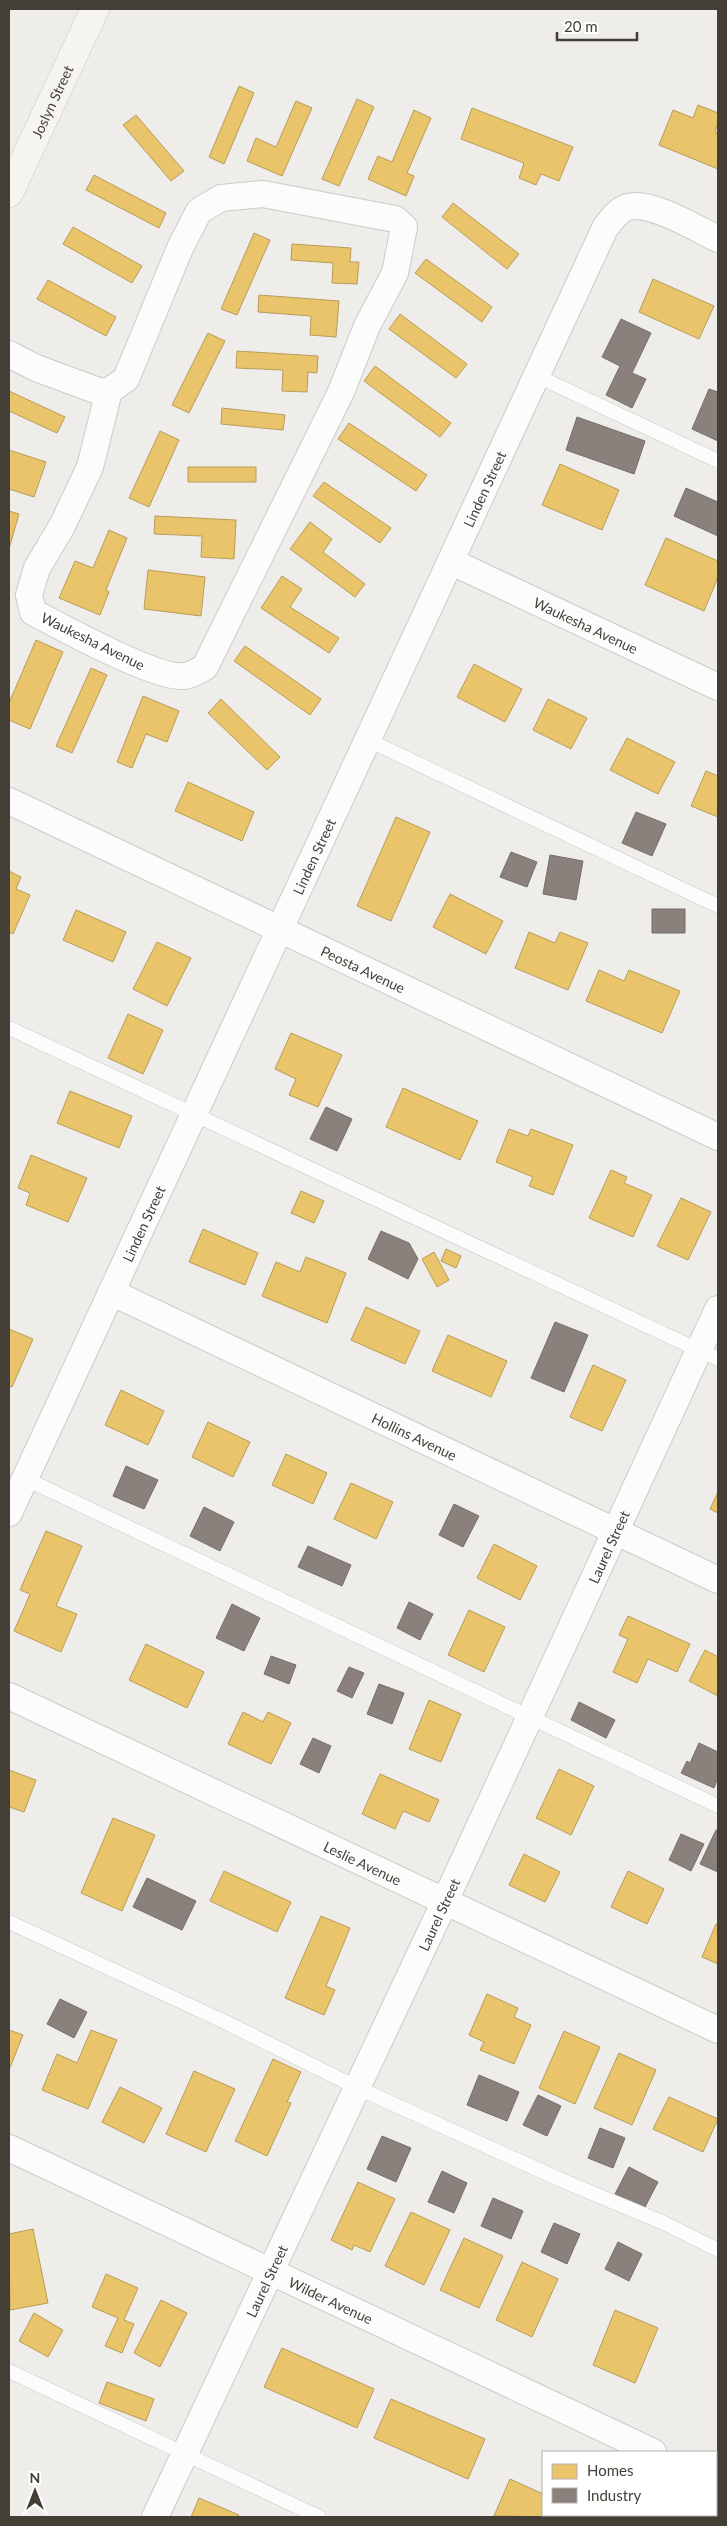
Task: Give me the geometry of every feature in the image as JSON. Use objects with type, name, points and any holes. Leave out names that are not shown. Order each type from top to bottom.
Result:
[{"type":"street","name":"Joslyn Street","points":[[9,193],[95,9]]},
{"type":"street","name":"Waukesha Avenue","points":[[263,194],[395,219],[404,227],[395,273],[367,326],[341,392],[205,667],[184,676],[153,670],[80,637],[33,612],[29,595],[37,568],[62,526],[90,467],[109,391],[126,379],[180,248],[198,211],[221,198],[263,194]]},
{"type":"street","name":"Linden Street","points":[[9,1513],[110,1292],[452,562],[605,228],[615,215],[627,207],[642,206],[656,210],[718,240]]},
{"type":"street","points":[[9,354],[36,368],[101,392],[109,391]]},
{"type":"street","name":"Waukesha Avenue","points":[[452,562],[718,687]]},
{"type":"street","name":"Peosta Avenue","points":[[9,802],[718,1136]]},
{"type":"street","name":"Hollins Avenue","points":[[110,1292],[718,1580]]},
{"type":"street","name":"Laurel Street","points":[[155,2517],[358,2088],[616,1532],[709,1354],[718,1309]]},
{"type":"street","name":"Leslie Avenue","points":[[9,1696],[718,2030]]},
{"type":"street","name":"Wilder Avenue","points":[[9,2148],[651,2451]]},
{"type":"lane","points":[[537,376],[718,461]]},
{"type":"lane","points":[[368,740],[718,906]]},
{"type":"lane","points":[[9,1028],[709,1354]]},
{"type":"lane","points":[[26,1479],[718,1806]]},
{"type":"lane","points":[[9,1922],[223,2021],[358,2088],[561,2180],[664,2223],[718,2250]]},
{"type":"lane","points":[[9,2371],[319,2517]]},
{"type":"building: Homes","points":[[239,86],[254,93],[224,164],[209,157]]},
{"type":"building: Homes","points":[[357,99],[374,107],[339,186],[322,179]]},
{"type":"building: Homes","points":[[296,101],[312,108],[282,176],[247,161],[256,138],[276,147]]},
{"type":"building: Homes","points":[[698,105],[718,113],[718,123],[715,132],[718,133],[718,169],[659,145],[673,110],[693,118]]},
{"type":"building: Homes","points":[[472,108],[573,147],[559,181],[541,174],[536,185],[519,178],[524,163],[461,139]]},
{"type":"building: Homes","points":[[414,110],[431,118],[407,173],[414,176],[406,196],[368,179],[378,156],[392,162]]},
{"type":"building: Homes","points":[[136,115],[184,171],[171,181],[123,125]]},
{"type":"building: Homes","points":[[94,175],[166,213],[159,228],[86,190]]},
{"type":"building: Homes","points":[[453,203],[519,254],[507,269],[442,217]]},
{"type":"building: Homes","points":[[73,227],[142,266],[132,283],[63,244]]},
{"type":"building: Homes","points":[[254,233],[270,240],[237,315],[221,309]]},
{"type":"building: Homes","points":[[292,244],[351,248],[350,262],[359,262],[357,284],[332,283],[333,263],[291,260]]},
{"type":"building: Homes","points":[[426,259],[492,307],[482,322],[415,273]]},
{"type":"building: Homes","points":[[653,279],[714,306],[699,339],[639,312]]},
{"type":"building: Homes","points":[[48,280],[116,317],[106,336],[37,299]]},
{"type":"building: Homes","points":[[259,295],[339,301],[336,337],[310,335],[311,316],[258,312]]},
{"type":"building: Homes","points":[[400,314],[467,364],[456,378],[389,329]]},
{"type":"building: Homes","points":[[208,333],[225,341],[189,413],[172,405]]},
{"type":"building: Homes","points":[[237,351],[318,356],[317,373],[308,372],[307,392],[282,391],[283,370],[236,368]]},
{"type":"building: Homes","points":[[375,366],[451,423],[440,437],[364,381]]},
{"type":"building: Homes","points":[[9,391],[65,417],[57,433],[9,411]]},
{"type":"building: Homes","points":[[222,408],[285,415],[283,430],[221,424]]},
{"type":"building: Homes","points":[[349,423],[427,475],[416,491],[338,439]]},
{"type":"building: Homes","points":[[160,431],[179,440],[149,507],[129,498]]},
{"type":"building: Homes","points":[[9,450],[46,462],[34,497],[9,489]]},
{"type":"building: Homes","points":[[560,464],[619,490],[602,530],[542,505]]},
{"type":"building: Homes","points":[[188,467],[256,467],[256,482],[188,482]]},
{"type":"building: Homes","points":[[324,482],[391,528],[380,543],[313,496]]},
{"type":"building: Homes","points":[[9,511],[19,514],[9,549]]},
{"type":"building: Homes","points":[[155,516],[236,520],[234,559],[201,557],[202,536],[154,534]]},
{"type":"building: Homes","points":[[310,522],[332,539],[323,552],[365,584],[355,597],[290,549]]},
{"type":"building: Homes","points":[[109,530],[127,538],[106,590],[109,592],[100,615],[59,598],[75,561],[93,568]]},
{"type":"building: Homes","points":[[666,538],[718,561],[718,577],[704,611],[645,585]]},
{"type":"building: Homes","points":[[148,570],[205,577],[201,616],[144,609]]},
{"type":"building: Homes","points":[[282,576],[302,589],[290,607],[339,638],[329,653],[261,608]]},
{"type":"building: Homes","points":[[36,640],[63,652],[30,729],[9,720],[9,703]]},
{"type":"building: Homes","points":[[245,646],[321,699],[310,715],[234,661]]},
{"type":"building: Homes","points":[[474,664],[522,689],[505,722],[457,697]]},
{"type":"building: Homes","points":[[91,668],[107,675],[72,753],[56,746]]},
{"type":"building: Homes","points":[[143,696],[179,711],[167,742],[146,734],[132,768],[117,762]]},
{"type":"building: Homes","points":[[221,699],[280,757],[267,770],[208,713]]},
{"type":"building: Homes","points":[[548,699],[587,718],[571,749],[533,730]]},
{"type":"building: Homes","points":[[627,738],[675,762],[658,794],[610,770]]},
{"type":"building: Homes","points":[[706,771],[718,776],[718,817],[691,806]]},
{"type":"building: Homes","points":[[188,782],[254,812],[242,841],[175,811]]},
{"type":"building: Homes","points":[[396,817],[430,832],[391,921],[357,906]]},
{"type":"building: Homes","points":[[9,871],[21,877],[16,889],[30,895],[13,934],[9,932]]},
{"type":"building: Homes","points":[[450,894],[503,921],[486,954],[433,927]]},
{"type":"building: Homes","points":[[76,910],[126,932],[113,962],[63,940]]},
{"type":"building: Homes","points":[[529,932],[555,943],[560,932],[588,943],[568,990],[515,968]]},
{"type":"building: Homes","points":[[157,942],[191,958],[167,1006],[133,989]]},
{"type":"building: Homes","points":[[599,970],[624,981],[629,970],[680,991],[662,1033],[586,1001]]},
{"type":"building: Homes","points":[[128,1014],[163,1030],[143,1074],[108,1058]]},
{"type":"building: Homes","points":[[291,1033],[342,1055],[318,1107],[289,1095],[296,1079],[275,1069]]},
{"type":"building: Homes","points":[[403,1088],[478,1121],[460,1160],[386,1127]]},
{"type":"building: Homes","points":[[70,1091],[132,1116],[119,1148],[57,1123]]},
{"type":"building: Homes","points":[[509,1129],[528,1136],[531,1129],[573,1145],[553,1195],[529,1186],[533,1177],[496,1162]]},
{"type":"building: Homes","points":[[31,1155],[87,1178],[68,1222],[26,1205],[30,1193],[18,1188]]},
{"type":"building: Homes","points":[[611,1170],[627,1177],[624,1183],[652,1195],[633,1237],[589,1218]]},
{"type":"building: Homes","points":[[301,1191],[324,1201],[314,1223],[291,1213]]},
{"type":"building: Homes","points":[[681,1198],[711,1212],[688,1260],[657,1246]]},
{"type":"building: Homes","points":[[203,1229],[258,1253],[245,1285],[189,1262]]},
{"type":"building: Homes","points":[[446,1249],[461,1256],[456,1268],[441,1261]]},
{"type":"building: Homes","points":[[434,1252],[449,1280],[437,1287],[422,1259]]},
{"type":"building: Homes","points":[[306,1257],[346,1273],[327,1323],[262,1296],[276,1262],[300,1272]]},
{"type":"building: Homes","points":[[366,1307],[420,1331],[405,1364],[351,1340]]},
{"type":"building: Homes","points":[[9,1329],[33,1339],[12,1387],[9,1386]]},
{"type":"building: Homes","points":[[448,1335],[507,1361],[491,1397],[432,1371]]},
{"type":"building: Homes","points":[[593,1365],[626,1380],[602,1431],[570,1417]]},
{"type":"building: Homes","points":[[121,1390],[164,1411],[148,1445],[105,1425]]},
{"type":"building: Homes","points":[[208,1422],[250,1442],[233,1477],[192,1457]]},
{"type":"building: Homes","points":[[286,1454],[327,1473],[313,1504],[272,1485]]},
{"type":"building: Homes","points":[[351,1483],[393,1502],[376,1539],[334,1519]]},
{"type":"building: Homes","points":[[718,1492],[718,1513],[710,1509]]},
{"type":"building: Homes","points":[[46,1531],[82,1546],[56,1606],[77,1614],[61,1652],[14,1631],[30,1594],[20,1590]]},
{"type":"building: Homes","points":[[494,1544],[537,1566],[520,1600],[477,1578]]},
{"type":"building: Homes","points":[[469,1610],[505,1627],[484,1672],[448,1655]]},
{"type":"building: Homes","points":[[628,1616],[690,1644],[677,1672],[648,1659],[637,1683],[613,1672],[628,1639],[619,1635]]},
{"type":"building: Homes","points":[[146,1644],[204,1672],[187,1708],[129,1680]]},
{"type":"building: Homes","points":[[705,1650],[718,1657],[718,1696],[689,1681]]},
{"type":"building: Homes","points":[[429,1700],[461,1714],[441,1762],[409,1749]]},
{"type":"building: Homes","points":[[243,1712],[263,1722],[268,1712],[291,1723],[271,1764],[228,1744]]},
{"type":"building: Homes","points":[[559,1769],[594,1786],[571,1835],[536,1818]]},
{"type":"building: Homes","points":[[9,1770],[36,1780],[24,1812],[9,1807]]},
{"type":"building: Homes","points":[[380,1774],[439,1800],[429,1822],[403,1811],[395,1829],[362,1814]]},
{"type":"building: Homes","points":[[113,1818],[155,1835],[122,1911],[81,1893]]},
{"type":"building: Homes","points":[[524,1854],[560,1872],[545,1902],[509,1885]]},
{"type":"building: Homes","points":[[224,1871],[291,1902],[277,1932],[210,1901]]},
{"type":"building: Homes","points":[[628,1871],[664,1889],[647,1924],[611,1907]]},
{"type":"building: Homes","points":[[321,1916],[350,1928],[326,1986],[335,1990],[324,2015],[285,1998]]},
{"type":"building: Homes","points":[[716,1924],[718,1924],[718,1964],[702,1957]]},
{"type":"building: Homes","points":[[487,1994],[518,2008],[514,2017],[531,2025],[514,2064],[480,2050],[484,2042],[469,2035]]},
{"type":"building: Homes","points":[[9,2030],[23,2035],[9,2070]]},
{"type":"building: Homes","points":[[91,2030],[117,2040],[88,2109],[42,2090],[57,2054],[77,2063]]},
{"type":"building: Homes","points":[[564,2031],[600,2047],[575,2104],[539,2088]]},
{"type":"building: Homes","points":[[619,2053],[656,2070],[632,2125],[594,2108]]},
{"type":"building: Homes","points":[[273,2059],[301,2072],[287,2102],[291,2103],[267,2156],[235,2141]]},
{"type":"building: Homes","points":[[194,2071],[235,2089],[206,2152],[166,2134]]},
{"type":"building: Homes","points":[[120,2087],[162,2108],[144,2143],[102,2122]]},
{"type":"building: Homes","points":[[669,2097],[718,2119],[703,2152],[653,2129]]},
{"type":"building: Homes","points":[[358,2182],[395,2199],[370,2252],[354,2245],[352,2250],[331,2240]]},
{"type":"building: Homes","points":[[411,2212],[450,2230],[424,2285],[385,2266]]},
{"type":"building: Homes","points":[[33,2229],[48,2303],[10,2310],[9,2234]]},
{"type":"building: Homes","points":[[464,2238],[503,2256],[479,2308],[440,2290]]},
{"type":"building: Homes","points":[[522,2262],[558,2279],[532,2337],[496,2320]]},
{"type":"building: Homes","points":[[106,2274],[138,2288],[124,2320],[134,2324],[122,2353],[105,2346],[118,2318],[92,2307]]},
{"type":"building: Homes","points":[[161,2300],[187,2313],[160,2367],[134,2353]]},
{"type":"building: Homes","points":[[615,2310],[658,2328],[635,2383],[593,2365]]},
{"type":"building: Homes","points":[[34,2313],[63,2330],[48,2357],[19,2341]]},
{"type":"building: Homes","points":[[282,2348],[374,2389],[357,2428],[264,2387]]},
{"type":"building: Homes","points":[[107,2382],[154,2399],[146,2421],[99,2403]]},
{"type":"building: Homes","points":[[391,2399],[485,2439],[468,2479],[374,2438]]},
{"type":"building: Homes","points":[[510,2479],[542,2494],[542,2516],[576,2516],[576,2517],[494,2516]]},
{"type":"building: Homes","points":[[199,2498],[239,2515],[238,2517],[191,2517]]},
{"type":"building: Homes","points":[[658,2516],[660,2517],[628,2517]]},
{"type":"building: Industry","points":[[621,319],[651,333],[632,373],[646,379],[632,408],[606,395],[620,366],[602,357]]},
{"type":"building: Industry","points":[[709,389],[718,392],[718,441],[692,429]]},
{"type":"building: Industry","points":[[577,417],[645,441],[634,474],[566,450]]},
{"type":"building: Industry","points":[[686,488],[718,502],[718,536],[674,516]]},
{"type":"building: Industry","points":[[636,812],[666,824],[652,856],[622,843]]},
{"type":"building: Industry","points":[[511,852],[537,862],[527,887],[500,877]]},
{"type":"building: Industry","points":[[550,855],[583,861],[576,900],[543,894]]},
{"type":"building: Industry","points":[[652,909],[685,909],[685,933],[652,933]]},
{"type":"building: Industry","points":[[326,1107],[352,1119],[337,1151],[310,1139]]},
{"type":"building: Industry","points":[[381,1231],[409,1243],[418,1259],[408,1279],[368,1259]]},
{"type":"building: Industry","points":[[555,1322],[588,1335],[564,1392],[531,1378]]},
{"type":"building: Industry","points":[[126,1466],[158,1480],[144,1509],[113,1496]]},
{"type":"building: Industry","points":[[454,1504],[479,1516],[463,1547],[439,1535]]},
{"type":"building: Industry","points":[[204,1507],[234,1522],[220,1551],[190,1536]]},
{"type":"building: Industry","points":[[308,1546],[351,1565],[342,1586],[298,1567]]},
{"type":"building: Industry","points":[[409,1602],[433,1614],[420,1640],[397,1628]]},
{"type":"building: Industry","points":[[232,1604],[260,1618],[244,1651],[216,1638]]},
{"type":"building: Industry","points":[[271,1656],[296,1665],[289,1684],[264,1674]]},
{"type":"building: Industry","points":[[349,1667],[364,1673],[352,1698],[337,1691]]},
{"type":"building: Industry","points":[[379,1684],[404,1693],[392,1724],[367,1714]]},
{"type":"building: Industry","points":[[579,1702],[615,1720],[606,1738],[571,1720]]},
{"type":"building: Industry","points":[[313,1738],[331,1746],[319,1773],[300,1764]]},
{"type":"building: Industry","points":[[699,1743],[718,1752],[718,1778],[714,1788],[681,1773],[687,1761],[690,1763]]},
{"type":"building: Industry","points":[[716,1830],[718,1831],[718,1872],[700,1864]]},
{"type":"building: Industry","points":[[681,1834],[704,1844],[691,1871],[669,1860]]},
{"type":"building: Industry","points":[[147,1878],[196,1901],[182,1930],[133,1907]]},
{"type":"building: Industry","points":[[60,1999],[87,2012],[74,2038],[47,2024]]},
{"type":"building: Industry","points":[[479,2075],[519,2092],[507,2121],[467,2105]]},
{"type":"building: Industry","points":[[538,2095],[561,2106],[547,2136],[523,2125]]},
{"type":"building: Industry","points":[[600,2128],[625,2138],[613,2168],[588,2158]]},
{"type":"building: Industry","points":[[382,2136],[411,2148],[396,2182],[367,2169]]},
{"type":"building: Industry","points":[[629,2167],[658,2182],[644,2209],[615,2194]]},
{"type":"building: Industry","points":[[442,2171],[467,2183],[454,2213],[428,2202]]},
{"type":"building: Industry","points":[[493,2198],[523,2211],[511,2239],[481,2226]]},
{"type":"building: Industry","points":[[554,2223],[580,2234],[567,2264],[541,2252]]},
{"type":"building: Industry","points":[[618,2242],[642,2254],[629,2281],[605,2269]]}]
